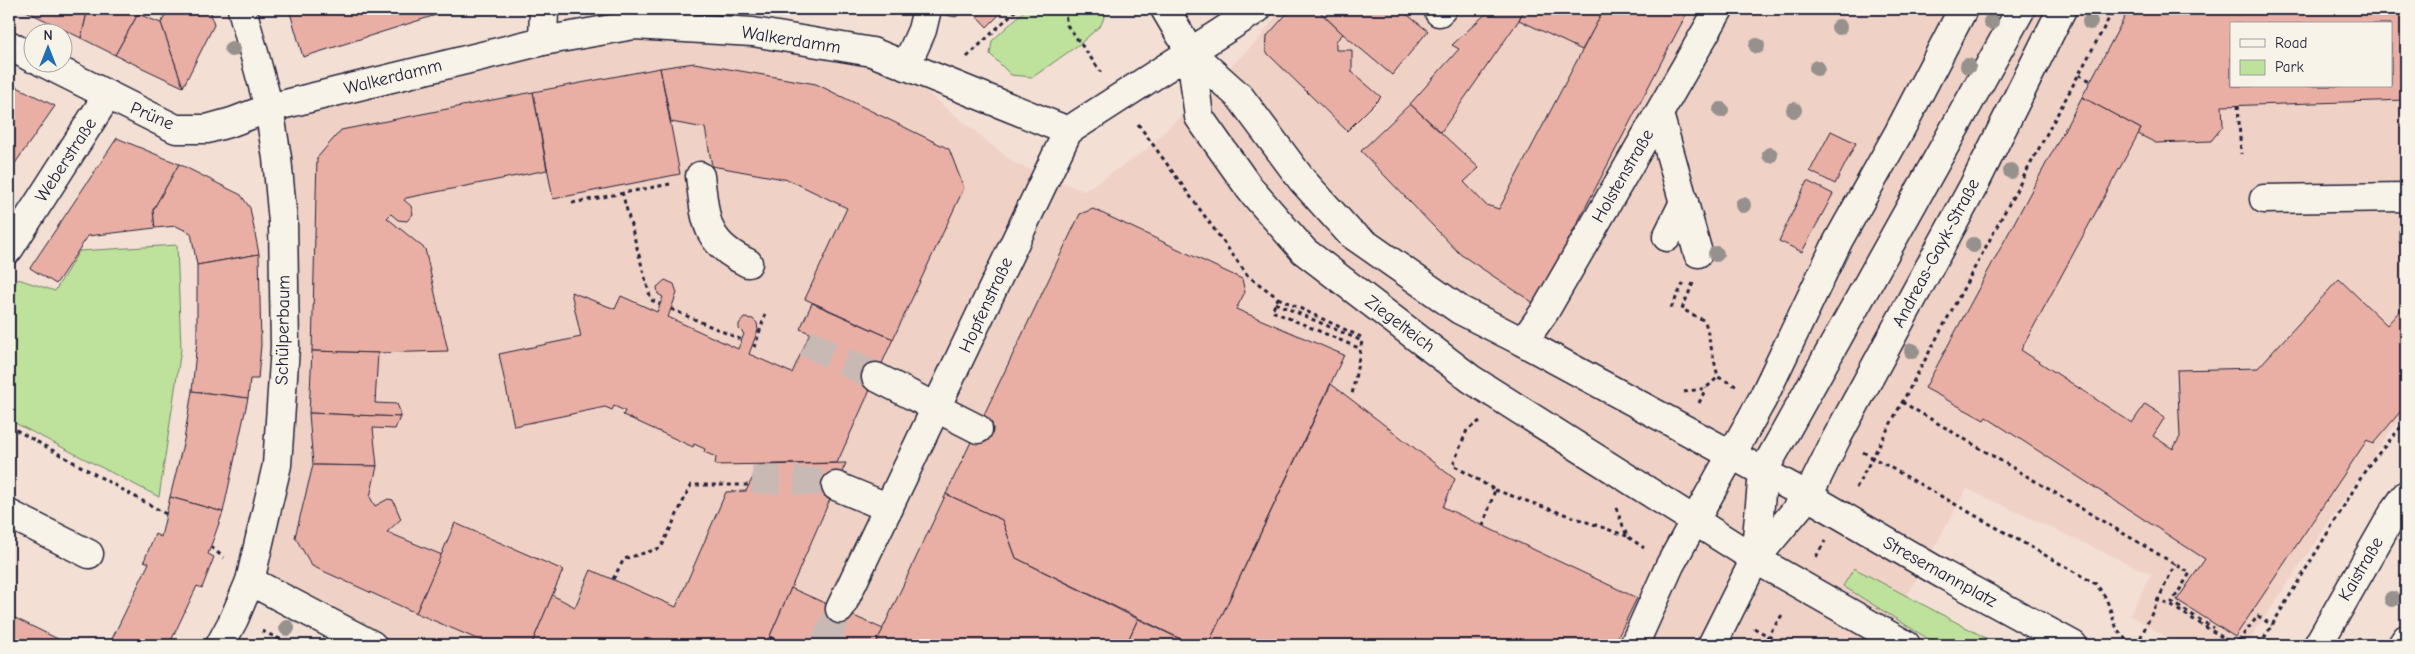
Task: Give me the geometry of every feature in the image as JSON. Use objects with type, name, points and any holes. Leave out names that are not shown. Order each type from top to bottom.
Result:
[{"type":"street","name":"Schülperbaum","points":[[220,645],[250,581],[277,464],[285,348],[283,222],[269,108],[242,9]]},
{"type":"street","points":[[543,41],[544,9]]},
{"type":"street","points":[[906,66],[922,30],[927,9]]},
{"type":"street","name":"Ziegelteich","points":[[1165,9],[1191,53],[1240,97],[1302,180],[1350,233],[1460,310],[1763,472]]},
{"type":"street","points":[[1068,132],[1257,9]]},
{"type":"street","name":"Holstenstraße","points":[[1523,342],[1545,311],[1719,9]]},
{"type":"street","points":[[1634,645],[1670,565],[1773,378],[1838,241],[1899,132],[1963,9]]},
{"type":"street","points":[[1712,645],[1755,559],[1763,472],[2022,9]]},
{"type":"street","name":"Andreas-Gayk-Straße","points":[[1755,559],[1808,496],[1836,439],[1972,187],[2062,9]]},
{"type":"street","name":"Walkerdamm","points":[[269,108],[543,41],[634,25],[753,32],[872,52],[1068,132]]},
{"type":"street","points":[[9,46],[22,53]]},
{"type":"street","name":"Ziegelteich","points":[[1191,53],[1199,117],[1250,189],[1304,251],[1471,379],[1755,559]]},
{"type":"street","name":"Prüne","points":[[61,72],[176,129],[206,129],[232,122],[269,108]]},
{"type":"street","name":"Weberstraße","points":[[9,249],[108,96]]},
{"type":"street","points":[[1658,114],[1698,253]]},
{"type":"street","name":"Hopfenstraße","points":[[840,610],[1068,132]]},
{"type":"street","points":[[700,176],[706,220],[714,241],[729,254],[748,263]]},
{"type":"street","points":[[2264,198],[2406,197]]},
{"type":"street","points":[[1667,237],[1684,202]]},
{"type":"street","points":[[876,377],[978,429]]},
{"type":"street","name":"Stresemannplatz","points":[[1763,472],[1841,514],[1944,575],[2073,645]]},
{"type":"street","points":[[836,486],[889,508]]},
{"type":"street","name":"Kaistraße","points":[[2318,645],[2394,512],[2406,495]]},
{"type":"street","points":[[9,514],[88,554]]},
{"type":"street","points":[[1755,559],[1906,645]]},
{"type":"street","points":[[250,581],[372,645]]},
{"type":"street","points":[[2402,645],[2406,639]]},
{"type":"path","points":[[942,81],[1017,9]]},
{"type":"path","points":[[1064,9],[1067,25],[1248,276],[1278,298],[1272,310],[1361,349]]},
{"type":"path","points":[[1762,645],[1873,457],[2114,9]]},
{"type":"path","points":[[2079,75],[2090,81]]},
{"type":"path","points":[[2238,105],[2241,154]]},
{"type":"path","points":[[572,202],[700,176]]},
{"type":"path","points":[[622,192],[651,300],[660,304]]},
{"type":"path","points":[[1698,253],[1705,256],[1682,309],[1705,321],[1718,377]]},
{"type":"path","points":[[1275,303],[1362,341],[1352,395]]},
{"type":"path","points":[[671,309],[742,340]]},
{"type":"path","points":[[753,345],[755,346],[765,315]]},
{"type":"path","points":[[1902,402],[2190,573],[2172,602],[2213,627],[2235,645],[2258,616],[2272,625]]},
{"type":"path","points":[[2260,645],[2368,466],[2406,421]]},
{"type":"path","points":[[9,426],[166,514]]},
{"type":"path","points":[[1467,430],[1452,465],[1495,490],[1627,536]]},
{"type":"path","points":[[1873,457],[2096,584],[2106,600],[2115,629],[2124,639],[2137,645],[2156,600],[2175,564]]},
{"type":"path","points":[[612,579],[624,559],[661,548],[691,485],[750,485]]},
{"type":"path","points":[[1483,526],[1495,490]]},
{"type":"path","points":[[2156,600],[2213,627]]},
{"type":"path","points":[[770,637],[788,645]]},
{"type":"shaded area","points":[[1281,9],[2406,9],[2406,414],[2390,431],[2246,645],[2180,645],[2130,615],[2151,574],[1967,489],[1879,645],[371,645],[250,581],[277,465],[269,108],[651,14],[855,34],[1014,163],[1084,191],[1145,151],[1259,39]]},
{"type":"green space","points":[[1026,9],[1107,10],[1101,25],[1081,43],[1033,77],[1011,75],[990,54],[992,41]]},
{"type":"green space","points":[[177,245],[181,349],[159,497],[9,420],[9,295],[18,279],[55,291],[79,251]]},
{"type":"green space","points":[[1854,568],[1999,645],[1941,645],[1930,640],[1843,586]]},
{"type":"building","points":[[22,9],[88,9],[81,38],[72,34],[72,22],[48,22]]},
{"type":"building","points":[[88,9],[128,9],[138,14],[115,55],[81,38]]},
{"type":"building","points":[[163,9],[210,9],[214,25],[183,87],[161,23],[165,16]]},
{"type":"building","points":[[289,9],[455,9],[303,57]]},
{"type":"building","points":[[936,9],[966,9],[956,17],[935,13]]},
{"type":"building","points":[[970,9],[1005,9],[987,27]]},
{"type":"building","points":[[1291,9],[1317,9],[1343,34],[1336,41],[1336,50],[1352,50],[1352,72],[1381,97],[1347,131],[1266,52],[1267,36]]},
{"type":"building","points":[[1317,9],[1400,9],[1428,31],[1392,75],[1343,34]]},
{"type":"building","points":[[1491,9],[1524,9],[1519,20],[1441,132],[1410,104],[1459,49],[1452,45]]},
{"type":"building","points":[[1524,9],[1594,9],[1602,14],[1582,50],[1519,20]]},
{"type":"building","points":[[1604,9],[1689,9],[1535,304],[1460,254],[1361,151],[1410,104],[1479,168],[1464,182],[1486,205],[1499,209]]},
{"type":"building","points":[[2129,9],[2406,9],[2406,100],[2222,106],[2223,126],[2211,141],[2156,143],[2138,134],[2141,129],[2082,97]]},
{"type":"building","points":[[138,14],[161,23],[183,87],[115,55]]},
{"type":"building","points":[[694,63],[816,84],[949,149],[964,188],[893,339],[805,299],[847,208],[789,180],[712,166],[705,128],[671,122],[660,68]]},
{"type":"building","points":[[660,68],[680,174],[553,199],[533,92]]},
{"type":"building","points":[[9,83],[55,106],[9,172]]},
{"type":"building","points":[[533,92],[547,170],[406,198],[404,200],[411,206],[413,214],[407,221],[398,220],[391,214],[387,218],[425,249],[448,351],[378,353],[312,351],[317,158],[341,130]]},
{"type":"building","points":[[2082,97],[2141,129],[2021,350],[2132,423],[2145,404],[2165,417],[2153,436],[2173,449],[2180,437],[2177,370],[2258,368],[2339,279],[2387,325],[2406,304],[2406,405],[2373,444],[2367,440],[2235,637],[2177,600],[2205,559],[1986,417],[1984,420],[1925,388]]},
{"type":"building","points":[[1831,131],[1856,143],[1835,184],[1810,171]]},
{"type":"building","points":[[117,138],[179,164],[153,210],[155,228],[88,236],[56,284],[30,268]]},
{"type":"building","points":[[179,164],[241,195],[250,208],[259,254],[197,265],[191,233],[176,226],[155,228],[153,210]]},
{"type":"building","points":[[1807,181],[1833,194],[1802,252],[1779,241]]},
{"type":"building","points":[[1093,209],[1242,279],[1245,292],[1236,309],[1344,355],[1208,645],[1193,645],[1016,558],[1002,520],[946,494],[1080,214]]},
{"type":"building","points":[[2406,220],[2406,248],[2399,242],[2399,228]]},
{"type":"building","points":[[259,254],[261,345],[258,379],[250,379],[248,398],[192,391],[197,341],[197,265]]},
{"type":"building","points":[[665,280],[674,284],[677,293],[668,317],[738,349],[744,334],[739,329],[739,324],[744,318],[753,319],[757,323],[758,330],[749,354],[792,373],[810,333],[800,329],[812,303],[893,339],[837,463],[715,465],[716,457],[704,452],[705,449],[694,444],[693,447],[623,415],[625,411],[614,406],[612,410],[605,407],[514,426],[499,354],[581,337],[571,292],[615,309],[621,296],[657,312],[663,297],[658,294],[657,287]]},
{"type":"building","points":[[312,351],[378,353],[375,403],[397,404],[400,417],[309,413]]},
{"type":"building","points":[[1331,384],[1455,479],[1443,507],[1637,598],[1614,645],[1208,645]]},
{"type":"building","points":[[192,391],[248,398],[223,512],[170,497],[184,440]]},
{"type":"building","points":[[309,413],[400,417],[395,429],[373,428],[377,466],[313,465]]},
{"type":"building","points":[[846,463],[766,645],[531,645],[552,595],[575,607],[591,570],[676,607],[726,492],[746,491],[759,465]]},
{"type":"building","points":[[313,465],[377,466],[370,497],[375,506],[388,499],[393,500],[401,519],[387,532],[442,555],[416,613],[312,566],[295,537]]},
{"type":"building","points":[[946,494],[1002,520],[1016,558],[1138,619],[1126,645],[875,645]]},
{"type":"building","points":[[170,497],[223,512],[208,554],[214,557],[202,588],[197,586],[169,645],[109,645],[149,563],[144,561],[155,534],[161,537]]},
{"type":"building","points":[[455,523],[563,570],[531,645],[491,645],[416,613]]},
{"type":"building","points":[[791,588],[883,629],[875,645],[766,645]]},
{"type":"building","points":[[9,615],[64,642],[63,645],[9,645]]},
{"type":"building","points":[[1138,619],[1193,645],[1126,645]]},
{"type":"tunnel","points":[[806,342],[876,377]]},
{"type":"tunnel","points":[[752,479],[827,482],[836,486]]},
{"type":"tunnel","points":[[824,645],[840,609]]}]
